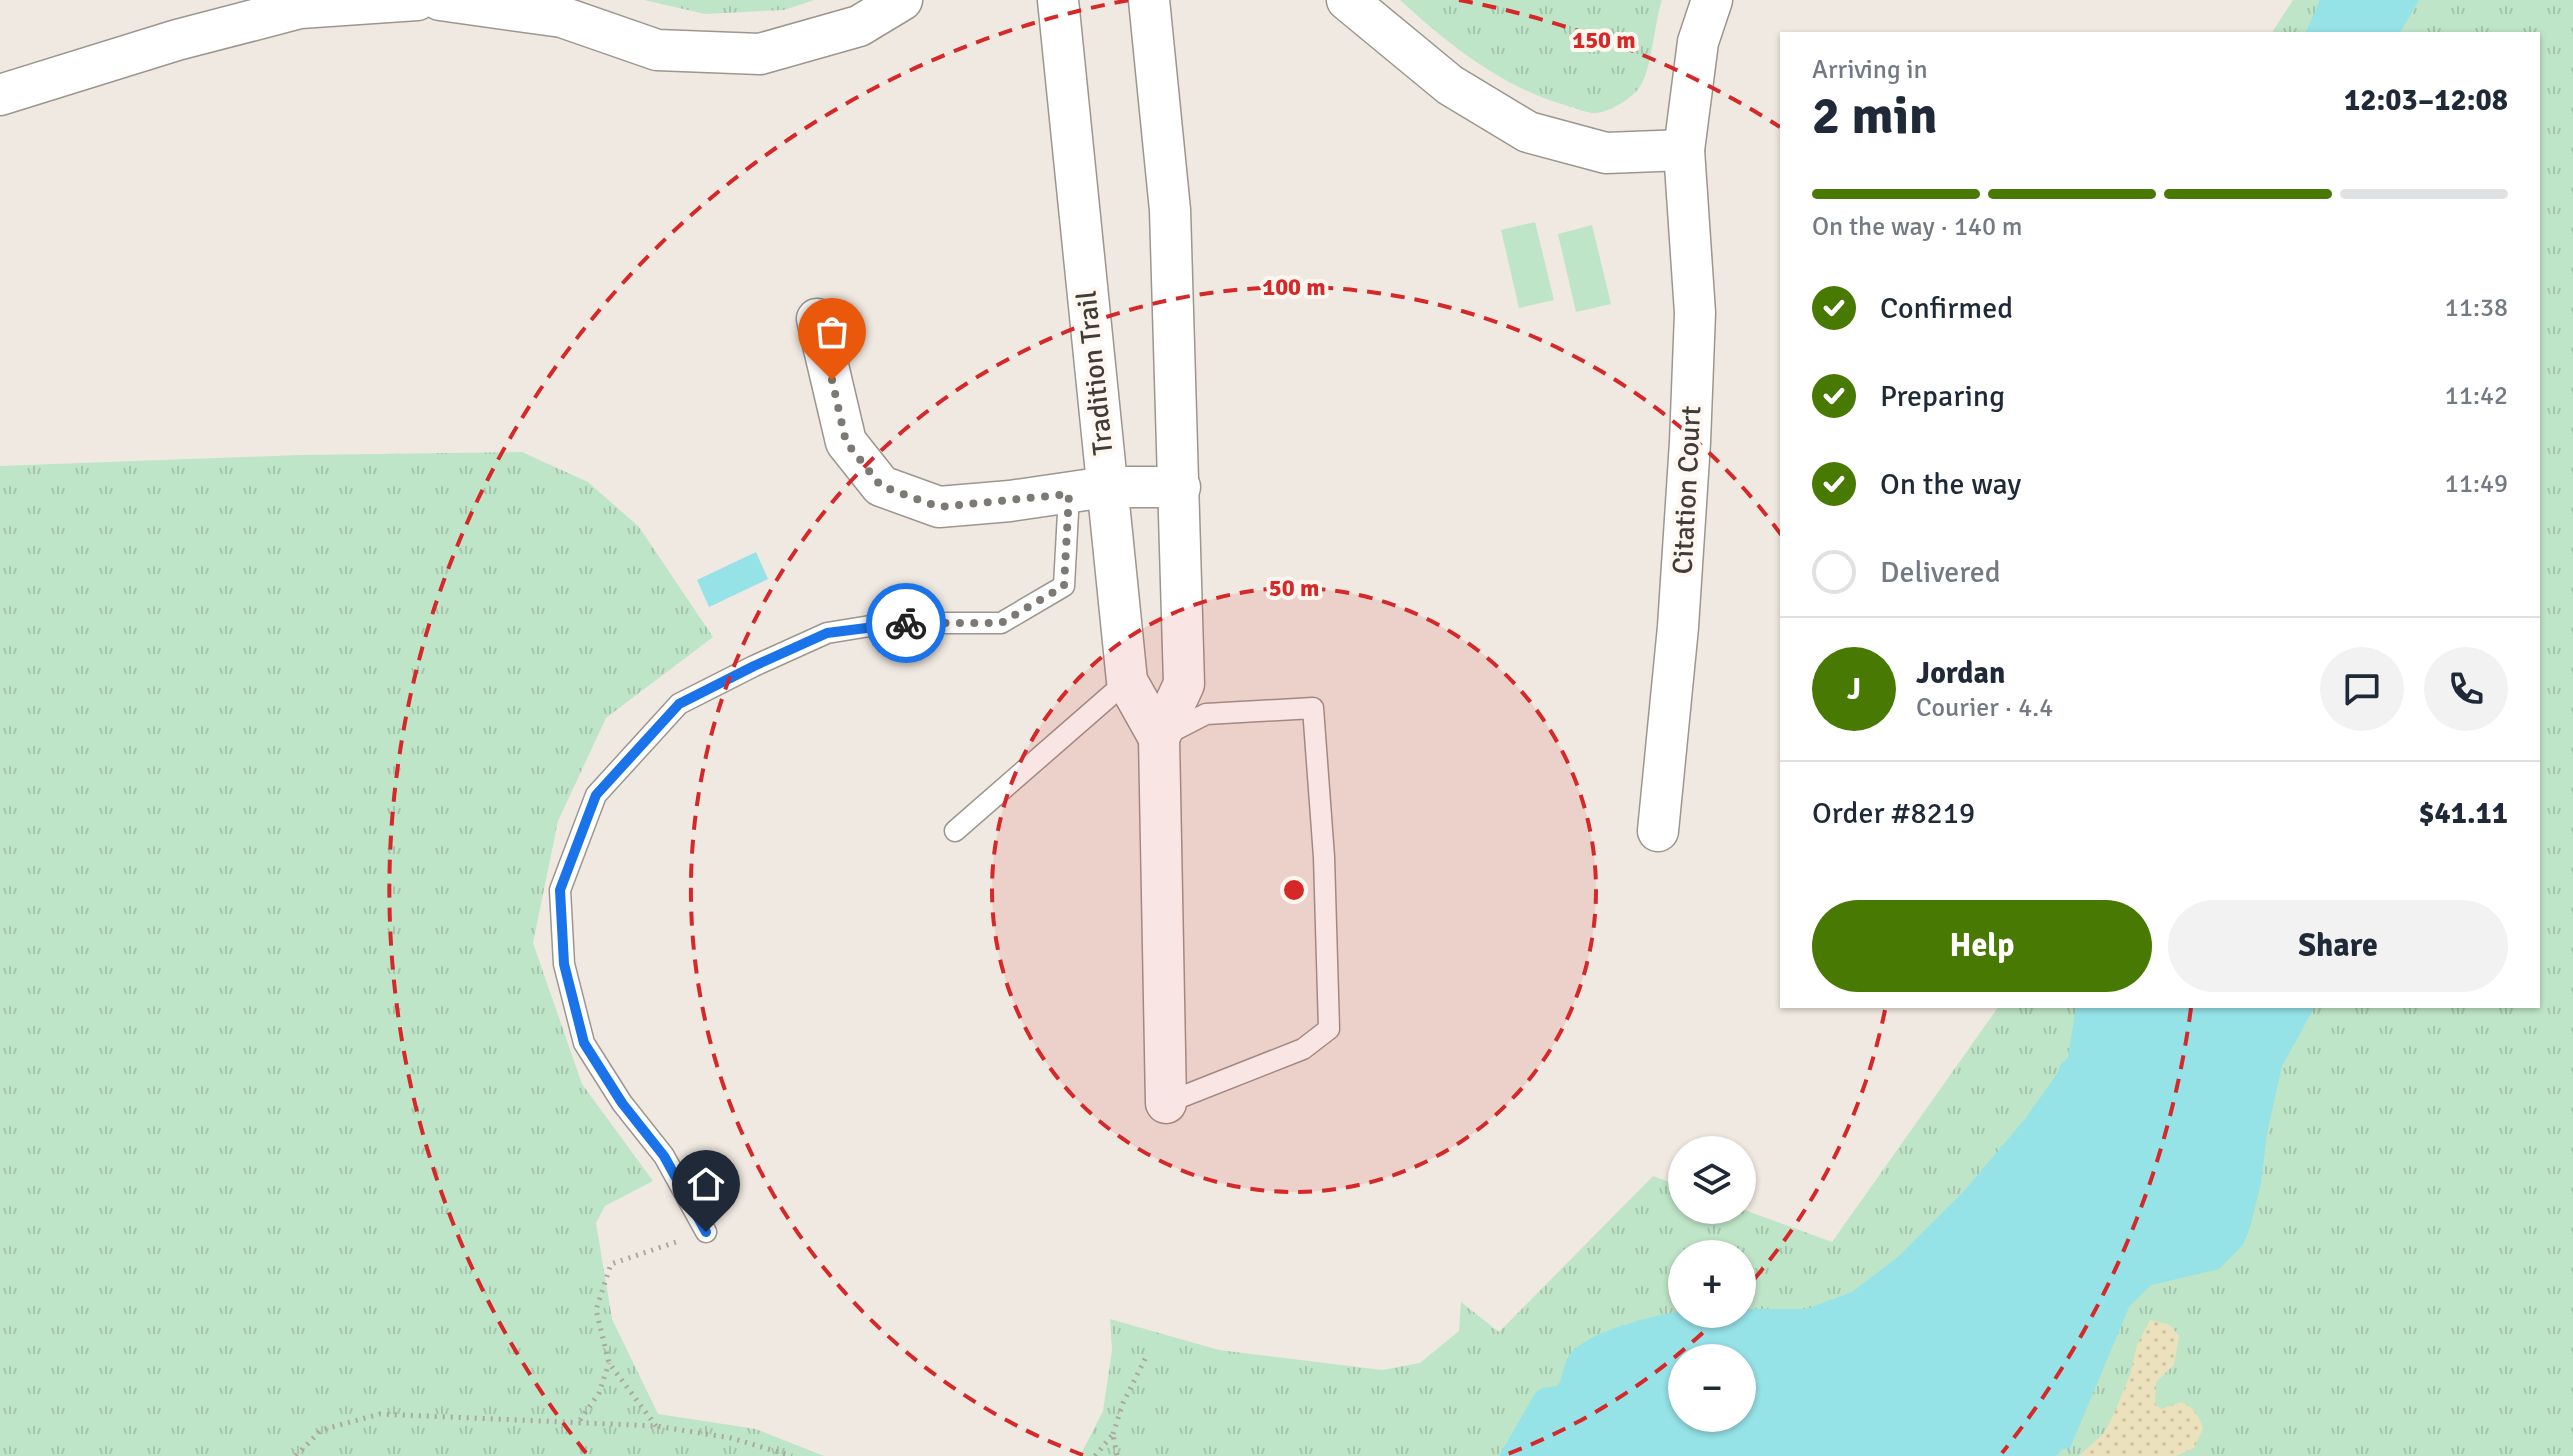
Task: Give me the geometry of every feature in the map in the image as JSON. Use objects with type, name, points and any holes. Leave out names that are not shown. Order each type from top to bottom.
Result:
[{"type":"street","points":[[0,95],[177,40],[300,8],[417,0]]},
{"type":"street","points":[[440,0],[562,17],[657,50],[760,54],[859,26],[902,0]]},
{"type":"street","name":"Tradition Trail","points":[[1058,0],[1087,490],[1127,681],[1159,738]]},
{"type":"street","name":"Tradition Trail","points":[[1149,0],[1170,210],[1184,684],[1159,738],[1166,1103]]},
{"type":"street","points":[[1347,0],[1450,85],[1528,132],[1606,153],[1684,150]]},
{"type":"street","name":"Citation Court","points":[[1658,831],[1678,627],[1691,428],[1695,313],[1684,150],[1698,42],[1712,0]]},
{"type":"street","points":[[817,319],[846,442],[881,486],[939,507],[1087,490],[1180,487]]},
{"type":"lane","points":[[706,1232],[664,1156],[622,1103],[584,1043],[564,964],[560,890],[596,795],[679,704],[827,633],[876,625],[1001,623],[1064,586],[1087,490]]},
{"type":"lane","points":[[955,831],[1127,681]]},
{"type":"lane","points":[[1159,738],[1206,714],[1313,708],[1324,857],[1329,1029],[1303,1049],[1166,1103]]},
{"type":"path","points":[[656,1426],[609,1363],[596,1310],[611,1264],[706,1232]]},
{"type":"path","points":[[1095,1456],[1113,1434],[1123,1403],[1147,1355]]},
{"type":"path","points":[[580,1421],[599,1393],[609,1363]]},
{"type":"path","points":[[296,1456],[321,1430],[380,1414],[656,1426],[731,1438],[792,1456]]},
{"type":"path","points":[[1113,1434],[1117,1456]]},
{"type":"green space","points":[[644,0],[814,0],[784,10],[705,14]]},
{"type":"green space","points":[[1400,0],[1662,0],[1647,70],[1639,88],[1618,105],[1592,113],[1544,98],[1499,76],[1458,49]]},
{"type":"green space","points":[[2293,0],[2573,0],[2573,1456],[1080,1456],[1103,1411],[1112,1350],[1110,1319],[1219,1350],[1382,1370],[1420,1363],[1459,1331],[1461,1302],[1499,1332],[1653,1176],[1668,1182],[1668,1224],[1756,1224],[1756,1214],[1832,1242],[1998,1008],[2540,1008],[2540,32],[2272,32]]},
{"type":"green space","points":[[1535,222],[1554,300],[1519,308],[1501,230]]},
{"type":"green space","points":[[1592,225],[1611,304],[1576,312],[1558,234]]},
{"type":"green space","points":[[522,452],[588,482],[639,527],[713,637],[606,718],[558,821],[533,943],[582,1084],[653,1181],[605,1206],[596,1223],[612,1319],[658,1414],[756,1429],[824,1456],[0,1456],[0,466],[300,455]]},
{"type":"sand","points":[[2150,1320],[2170,1325],[2179,1336],[2174,1365],[2156,1382],[2155,1404],[2161,1409],[2181,1402],[2195,1412],[2203,1428],[2194,1448],[2176,1456],[2079,1456],[2104,1433],[2113,1416],[2130,1375],[2137,1345]]},
{"type":"water","points":[[2320,0],[2419,0],[2400,32],[2306,32]]},
{"type":"water","points":[[756,552],[768,579],[709,607],[697,580]]},
{"type":"water","points":[[2076,1008],[2314,1008],[2282,1066],[2267,1133],[2261,1183],[2243,1245],[2219,1269],[2151,1285],[2129,1307],[2070,1448],[2062,1449],[2056,1456],[1499,1456],[1536,1392],[1558,1386],[1569,1356],[1594,1337],[1640,1320],[1668,1314],[1668,1328],[1756,1328],[1756,1309],[1806,1309],[1852,1292],[1898,1257],[1965,1190],[2025,1119],[2068,1058]]},
{"type":"way so far","points":[[832,380],[846,442],[881,486],[939,507],[1069,494],[1064,586],[1001,623],[906,623]]},
{"type":"route","points":[[706,1232],[664,1156],[622,1103],[584,1043],[564,964],[560,890],[596,795],[679,704],[827,633],[906,623]]}]
